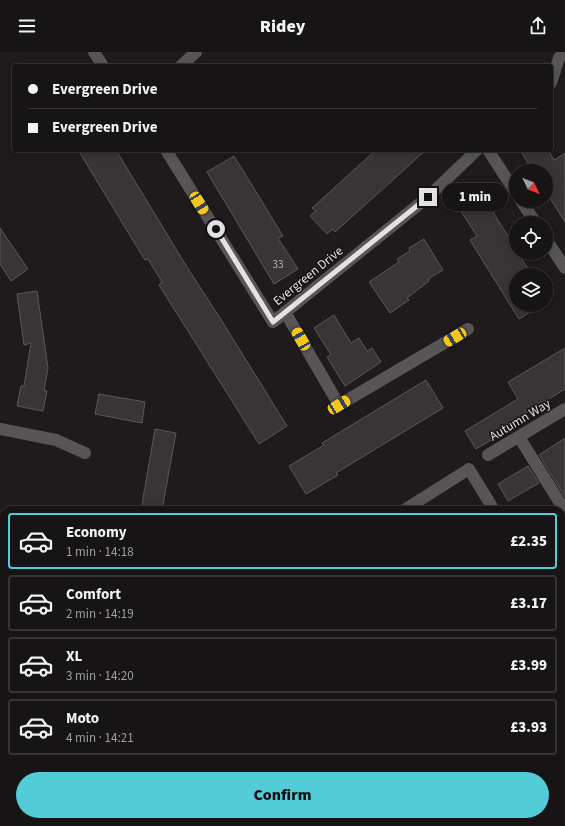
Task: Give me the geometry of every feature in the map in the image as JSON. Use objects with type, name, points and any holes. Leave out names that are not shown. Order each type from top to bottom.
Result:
[{"type":"street","points":[[94,52],[102,64]]},
{"type":"street","points":[[183,64],[196,52]]},
{"type":"street","points":[[553,77],[559,58],[565,52]]},
{"type":"street","name":"Evergreen Drive","points":[[167,152],[273,322],[428,197],[475,152]]},
{"type":"street","points":[[489,152],[509,182]]},
{"type":"street","points":[[553,250],[565,268]]},
{"type":"street","points":[[285,312],[339,405],[468,329]]},
{"type":"street","name":"Autumn Way","points":[[488,455],[565,409]]},
{"type":"street","points":[[0,429],[56,440],[86,453]]},
{"type":"street","points":[[519,437],[562,506]]},
{"type":"street","points":[[410,506],[469,469],[492,506]]},
{"type":"building","points":[[79,152],[117,152],[187,267],[287,426],[259,444],[159,285],[162,282],[148,259],[145,260]]},
{"type":"building","points":[[374,152],[424,152],[335,232],[333,229],[327,234],[310,216],[316,211],[312,208]]},
{"type":"building","points":[[521,152],[549,152],[554,160],[565,153],[565,222],[553,203],[553,164],[529,164]]},
{"type":"building","points":[[234,156],[283,236],[278,238],[298,269],[274,284],[207,172]]},
{"type":"building","points":[[476,196],[483,196],[509,238],[509,260],[522,260],[528,268],[509,268],[509,303],[470,240],[477,236],[458,207]]},
{"type":"building","points":[[0,228],[28,269],[11,281],[0,264]]},
{"type":"building","points":[[424,239],[443,270],[428,279],[429,281],[407,298],[409,300],[390,313],[369,282],[399,262],[397,259],[410,251],[409,248]]},
{"type":"building","points":[[37,291],[48,368],[44,390],[47,391],[43,411],[17,406],[21,386],[24,386],[31,343],[24,345],[17,294]]},
{"type":"building","points":[[515,312],[530,312],[519,319]]},
{"type":"building","points":[[334,315],[351,343],[359,338],[367,351],[372,348],[381,362],[345,386],[327,357],[331,355],[314,328]]},
{"type":"building","points":[[565,348],[565,389],[503,427],[506,431],[476,449],[465,431],[518,399],[508,382]]},
{"type":"building","points":[[426,380],[443,408],[336,473],[338,475],[306,494],[289,466],[324,445],[322,443]]},
{"type":"building","points":[[99,394],[145,402],[142,423],[95,414]]},
{"type":"building","points":[[155,429],[176,433],[163,506],[142,506]]},
{"type":"building","points":[[565,438],[565,497],[539,455]]},
{"type":"building","points":[[528,466],[539,483],[508,501],[498,484]]},
{"type":"route","points":[[216,229],[273,322],[428,197]]}]
